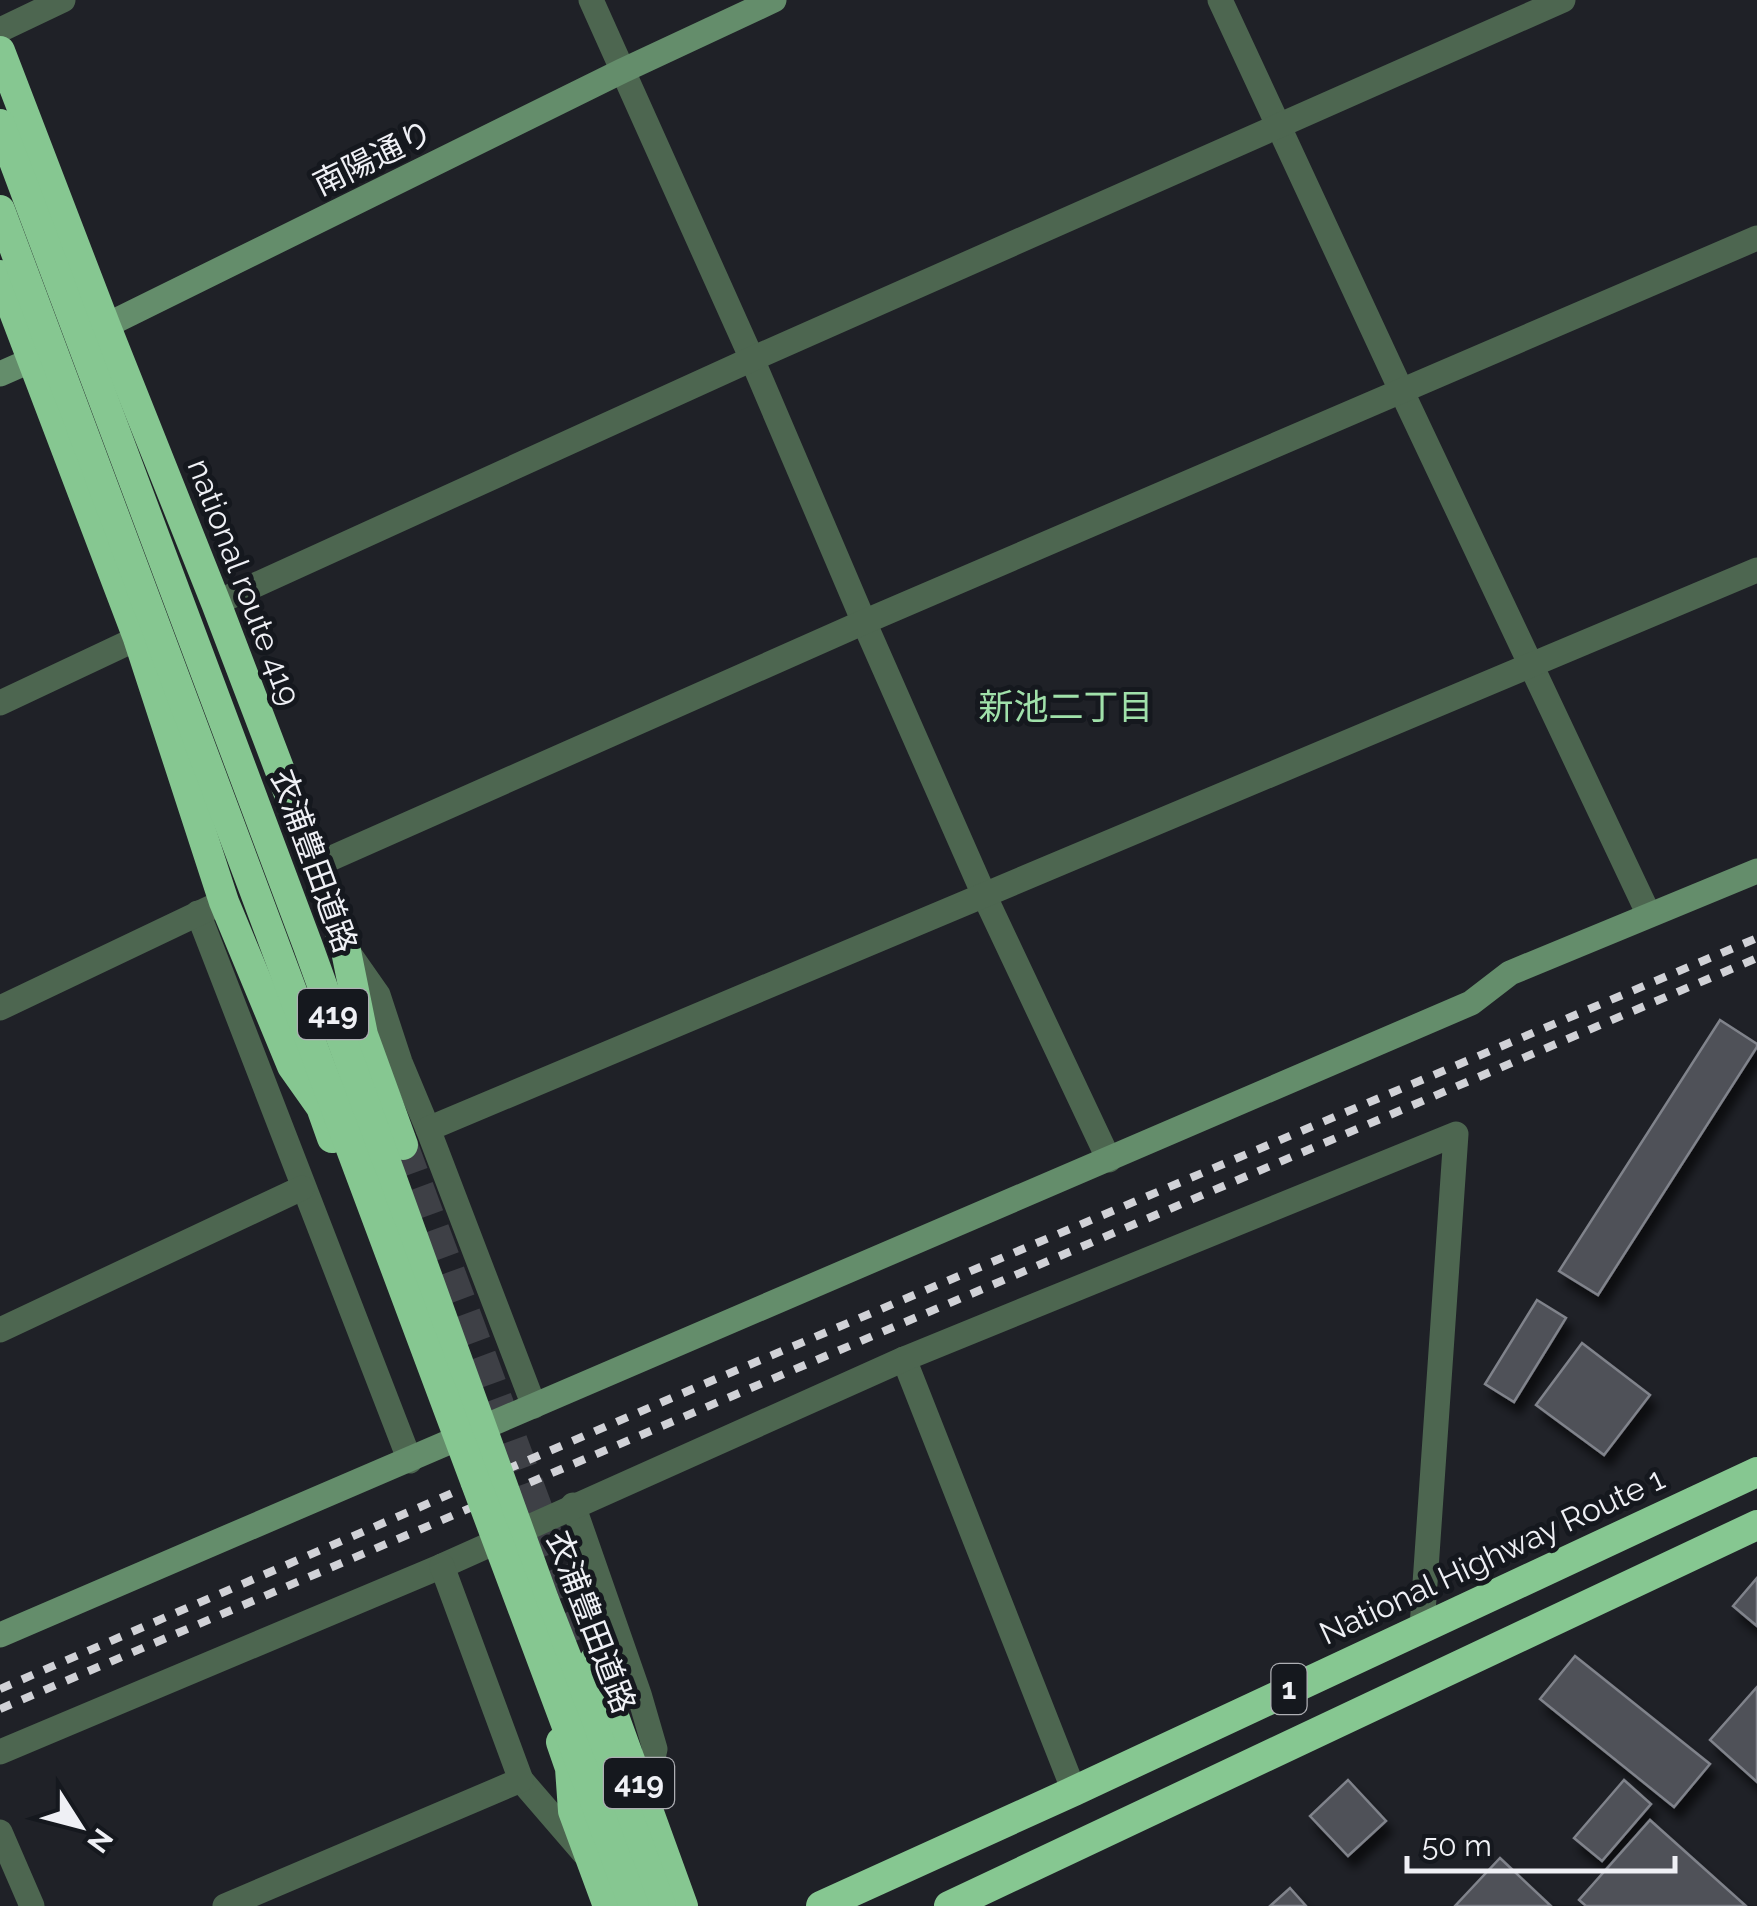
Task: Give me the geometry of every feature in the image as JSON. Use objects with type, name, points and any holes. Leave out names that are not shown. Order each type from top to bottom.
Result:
[{"type":"highway","name":"national route 419","points":[[0,51],[316,864],[345,946],[363,1035],[416,1137]]},
{"type":"highway","name":"衣浦豊田道路","points":[[0,124],[308,946],[544,1600],[661,1906]]},
{"type":"highway","name":"衣浦豊田道路","points":[[0,210],[634,1906]]},
{"type":"highway","name":"419","points":[[0,275],[138,638],[211,908],[292,1066],[321,1107],[345,1171]]},
{"type":"highway","points":[[138,638],[216,603]]},
{"type":"highway","points":[[211,908],[316,864]]},
{"type":"highway","name":"National Highway Route 1","points":[[821,1906],[1757,1472]]},
{"type":"highway","name":"1","points":[[949,1906],[1757,1525]]},
{"type":"highway","name":"419","points":[[594,1661],[683,1906]]},
{"type":"highway","name":"419","points":[[540,1688],[570,1768],[573,1810],[608,1906]]},
{"type":"street","points":[[0,30],[63,0]]},
{"type":"street","points":[[591,0],[752,359],[985,897],[1108,1160]]},
{"type":"street","name":"南陽通り","points":[[0,374],[774,0]]},
{"type":"street","points":[[1220,0],[1649,915]]},
{"type":"street","points":[[216,603],[752,359],[1563,0]]},
{"type":"street","points":[[316,864],[864,622],[1757,238]]},
{"type":"street","points":[[534,1406],[416,1137],[1757,570]]},
{"type":"street","points":[[0,703],[138,638]]},
{"type":"street","points":[[0,1635],[1471,1003],[1510,973],[1757,872]]},
{"type":"street","points":[[0,1008],[211,908],[243,1025],[302,1188],[410,1461]]},
{"type":"street","points":[[0,1752],[442,1566],[904,1358],[1456,1134],[1422,1627]]},
{"type":"street","points":[[0,1330],[302,1188]]},
{"type":"street","points":[[904,1358],[1074,1790]]},
{"type":"street","points":[[573,1506],[655,1749],[644,1797]]},
{"type":"street","points":[[442,1566],[521,1780],[590,1860]]},
{"type":"street","points":[[225,1906],[521,1780]]},
{"type":"street","points":[[0,1832],[32,1906]]},
{"type":"building","points":[[1720,1020],[1757,1047],[1598,1295],[1559,1271]]},
{"type":"building","points":[[1537,1300],[1566,1318],[1514,1402],[1485,1384]]},
{"type":"building","points":[[1582,1343],[1650,1395],[1604,1455],[1536,1405]]},
{"type":"building","points":[[1757,1578],[1757,1626],[1733,1606]]},
{"type":"building","points":[[1575,1656],[1710,1764],[1674,1807],[1540,1699]]},
{"type":"building","points":[[1757,1687],[1757,1782],[1710,1740]]},
{"type":"building","points":[[1348,1780],[1386,1821],[1348,1856],[1310,1816]]},
{"type":"building","points":[[1624,1780],[1651,1804],[1602,1861],[1574,1838]]},
{"type":"building","points":[[1650,1820],[1746,1906],[1586,1906],[1579,1900]]},
{"type":"building","points":[[1500,1858],[1551,1906],[1455,1906]]},
{"type":"building","points":[[1290,1888],[1306,1906],[1270,1906]]},
{"type":"tunnel","points":[[403,1145],[594,1661]]},
{"type":"railway","points":[[0,1689],[704,1384],[1757,938]]},
{"type":"railway","points":[[0,1709],[1757,958]]},
{"type":"district","name":"新池二丁目","points":[[1066,707]]}]
